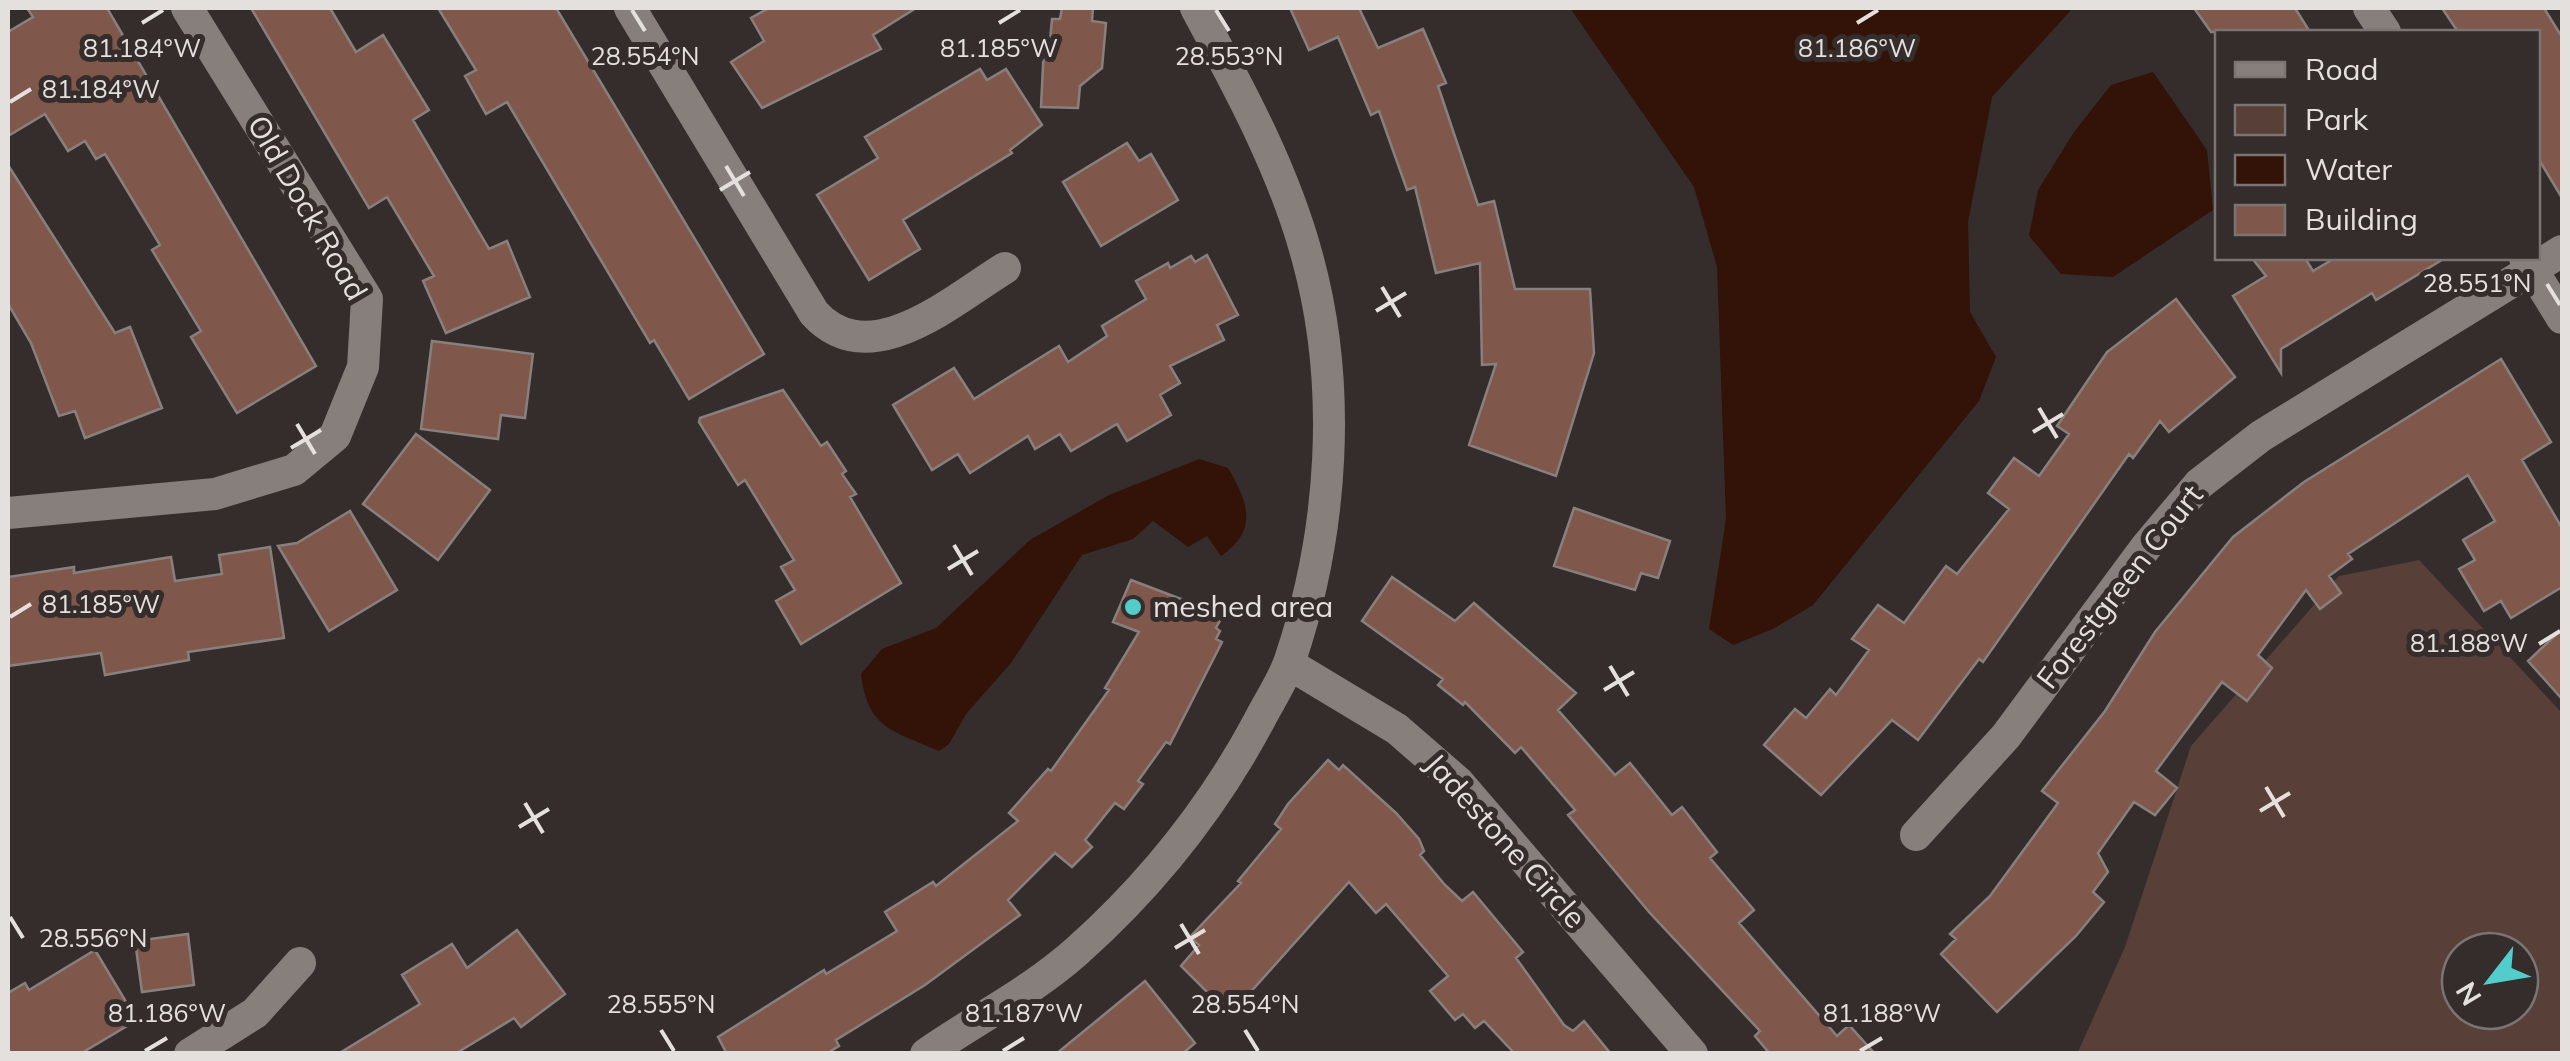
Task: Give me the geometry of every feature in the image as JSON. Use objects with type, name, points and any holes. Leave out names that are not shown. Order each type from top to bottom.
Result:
[{"type":"street","name":"Old Dock Road","points":[[8,513],[216,494],[294,470],[335,436],[363,367],[367,299],[187,8]]},
{"type":"street","points":[[926,1054],[1037,983],[1146,883],[1223,783],[1289,664],[1312,578],[1326,489],[1325,351],[1308,259],[1262,134],[1196,8]]},
{"type":"street","points":[[2370,8],[2384,30]]},
{"type":"street","points":[[639,11],[814,313],[830,327],[848,335],[887,336],[1005,268]]},
{"type":"street","points":[[2529,264],[2562,318]]},
{"type":"street","name":"Forestgreen Court","points":[[1916,835],[2006,736],[2146,546],[2207,477],[2260,436],[2529,264]]},
{"type":"street","name":"Jadestone Circle","points":[[1289,664],[1388,722],[1458,782],[1692,1054]]},
{"type":"street","points":[[190,1054],[256,1013],[300,963]]},
{"type":"green space","points":[[2419,560],[2562,713],[2562,1053],[2077,1054],[2125,947],[2191,746],[2339,576]]},
{"type":"water","points":[[1570,8],[2073,8],[1992,97],[1968,222],[1970,312],[1996,357],[1979,401],[1813,605],[1773,629],[1733,645],[1709,629],[1726,519],[1717,267],[1694,187]]},
{"type":"water","points":[[2153,72],[2207,150],[2213,210],[2113,277],[2061,274],[2029,236],[2038,190],[2074,132],[2111,85]]},
{"type":"water","points":[[1199,459],[1228,468],[1245,504],[1241,536],[1221,556],[1207,536],[1188,547],[1153,521],[1133,539],[1082,555],[1011,663],[966,714],[949,744],[939,751],[896,733],[877,718],[861,674],[882,649],[936,628],[1030,540],[1109,495]]},
{"type":"building","points":[[27,8],[107,8],[316,366],[237,413],[191,337],[201,331],[152,250],[160,245],[105,154],[96,159],[85,141],[68,151],[45,114],[8,136],[8,32],[33,17]]},
{"type":"building","points":[[251,8],[330,8],[356,52],[383,35],[429,110],[413,120],[489,249],[507,241],[530,297],[446,333],[423,281],[434,276],[387,197],[369,208]]},
{"type":"building","points":[[438,8],[556,8],[764,354],[689,399],[654,340],[650,343],[507,102],[486,114],[465,76],[476,70]]},
{"type":"building","points":[[769,8],[916,8],[873,35],[881,49],[762,108],[731,62],[764,41],[751,18]]},
{"type":"building","points":[[1062,8],[1093,8],[1092,21],[1106,23],[1102,68],[1080,86],[1078,108],[1041,107],[1044,45],[1050,40],[1052,19],[1060,19]]},
{"type":"building","points":[[1290,8],[1359,8],[1378,48],[1423,29],[1446,83],[1438,86],[1478,205],[1494,201],[1515,289],[1590,289],[1594,353],[1556,476],[1469,445],[1496,364],[1482,365],[1480,263],[1436,273],[1415,187],[1407,190],[1379,111],[1371,115],[1338,37],[1309,50]]},
{"type":"building","points":[[2194,8],[2295,8],[2309,30],[2215,30],[2211,32]]},
{"type":"building","points":[[2442,8],[2544,8],[2562,37],[2562,198],[2540,161],[2540,30],[2457,30]]},
{"type":"building","points":[[980,69],[987,80],[1006,69],[1042,125],[1010,150],[1012,153],[903,220],[920,249],[869,280],[817,195],[878,158],[865,137]]},
{"type":"building","points":[[1127,143],[1139,161],[1151,154],[1178,200],[1101,246],[1063,182]]},
{"type":"building","points":[[8,165],[115,333],[130,327],[162,408],[85,438],[75,411],[59,416],[31,343],[8,304]]},
{"type":"building","points":[[1207,255],[1238,315],[1217,325],[1224,340],[1170,366],[1180,383],[1160,395],[1171,415],[1127,441],[1117,424],[1071,451],[1060,434],[1035,449],[1028,436],[970,473],[958,454],[932,470],[893,405],[954,368],[974,399],[1059,346],[1068,362],[1107,336],[1102,326],[1146,299],[1136,281],[1168,263],[1170,268],[1191,256],[1195,262]]},
{"type":"building","points":[[2254,260],[2306,260],[2313,271],[2332,260],[2442,260],[2376,300],[2372,293],[2281,349],[2281,373],[2233,296],[2266,276]]},
{"type":"building","points":[[2176,299],[2235,377],[2169,432],[2160,421],[2133,458],[2129,454],[1983,662],[1979,659],[1918,740],[1892,720],[1821,795],[1764,745],[1795,709],[1806,718],[1830,689],[1836,695],[1869,650],[1852,639],[1878,605],[1904,623],[1946,566],[1957,574],[2009,509],[1988,493],[2014,458],[2039,476],[2069,434],[2057,426],[2107,352]]},
{"type":"building","points":[[432,341],[533,354],[525,418],[501,415],[498,439],[421,429]]},
{"type":"building","points":[[2501,359],[2551,442],[2522,460],[2562,528],[2562,587],[2511,618],[2501,601],[2484,611],[2459,569],[2475,560],[2463,540],[2495,521],[2468,475],[2348,554],[2352,559],[2329,576],[2341,593],[2320,609],[2306,590],[2258,655],[2272,668],[2247,701],[2222,682],[2156,771],[2177,788],[2155,815],[2134,802],[2098,853],[2108,872],[2093,892],[2104,902],[2076,936],[1997,1012],[1941,954],[1956,939],[1950,934],[1990,896],[2058,803],[2042,791],[2105,711],[2155,632],[2233,537],[2304,482]]},
{"type":"building","points":[[783,390],[821,446],[827,442],[846,471],[842,474],[856,494],[850,497],[901,583],[801,644],[776,601],[795,590],[781,567],[794,560],[745,480],[738,485],[699,422],[700,418]]},
{"type":"building","points":[[416,434],[490,490],[438,560],[363,504]]},
{"type":"building","points":[[1574,508],[1670,541],[1658,578],[1641,573],[1635,590],[1554,566]]},
{"type":"building","points":[[350,511],[397,590],[329,631],[278,546],[297,543]]},
{"type":"building","points":[[270,547],[284,638],[188,652],[189,660],[105,675],[101,653],[8,666],[8,577],[74,567],[74,573],[171,557],[175,581],[222,574],[219,555]]},
{"type":"building","points":[[1392,577],[1455,621],[1474,603],[1576,693],[1558,710],[1615,775],[1630,763],[1672,815],[1682,807],[1717,852],[1710,858],[1754,910],[1739,923],[1837,1036],[1849,1025],[1875,1054],[1770,1054],[1755,1036],[1760,1031],[1649,912],[1568,815],[1575,810],[1521,747],[1515,753],[1465,702],[1463,705],[1438,685],[1443,679],[1362,621]]},
{"type":"building","points":[[1131,580],[1223,615],[1216,628],[1220,631],[1216,639],[1222,642],[1170,744],[1166,742],[1138,781],[1143,784],[1124,809],[1115,803],[1085,840],[1092,847],[1072,867],[1055,853],[1008,900],[1020,915],[925,985],[836,1040],[839,1046],[826,1054],[727,1054],[718,1037],[824,970],[826,974],[897,931],[885,912],[933,882],[936,886],[1018,821],[1009,813],[1048,769],[1051,771],[1109,690],[1105,688],[1139,632],[1113,622]]},
{"type":"building","points":[[2562,629],[2562,699],[2528,661]]},
{"type":"building","points":[[1328,760],[1339,770],[1343,765],[1396,813],[1419,839],[1424,851],[1420,855],[1462,901],[1473,892],[1523,952],[1516,958],[1564,1025],[1573,1031],[1584,1021],[1611,1054],[1515,1054],[1484,1021],[1475,1028],[1463,1014],[1455,1020],[1430,991],[1448,976],[1386,904],[1376,913],[1349,882],[1230,1015],[1181,966],[1199,945],[1190,937],[1241,883],[1238,881],[1281,829],[1275,824],[1288,804]]},
{"type":"building","points":[[517,930],[565,994],[521,1027],[514,1018],[455,1054],[338,1054],[420,1004],[402,975],[452,944],[467,968]]},
{"type":"building","points":[[188,934],[194,985],[142,992],[135,941]]},
{"type":"building","points":[[95,950],[137,1020],[80,1054],[8,1054],[8,993],[25,983],[29,990]]},
{"type":"building","points":[[1145,981],[1195,1043],[1182,1054],[1056,1054]]},
{"type":"place","name":"meshed area","points":[[1133,607]]}]
